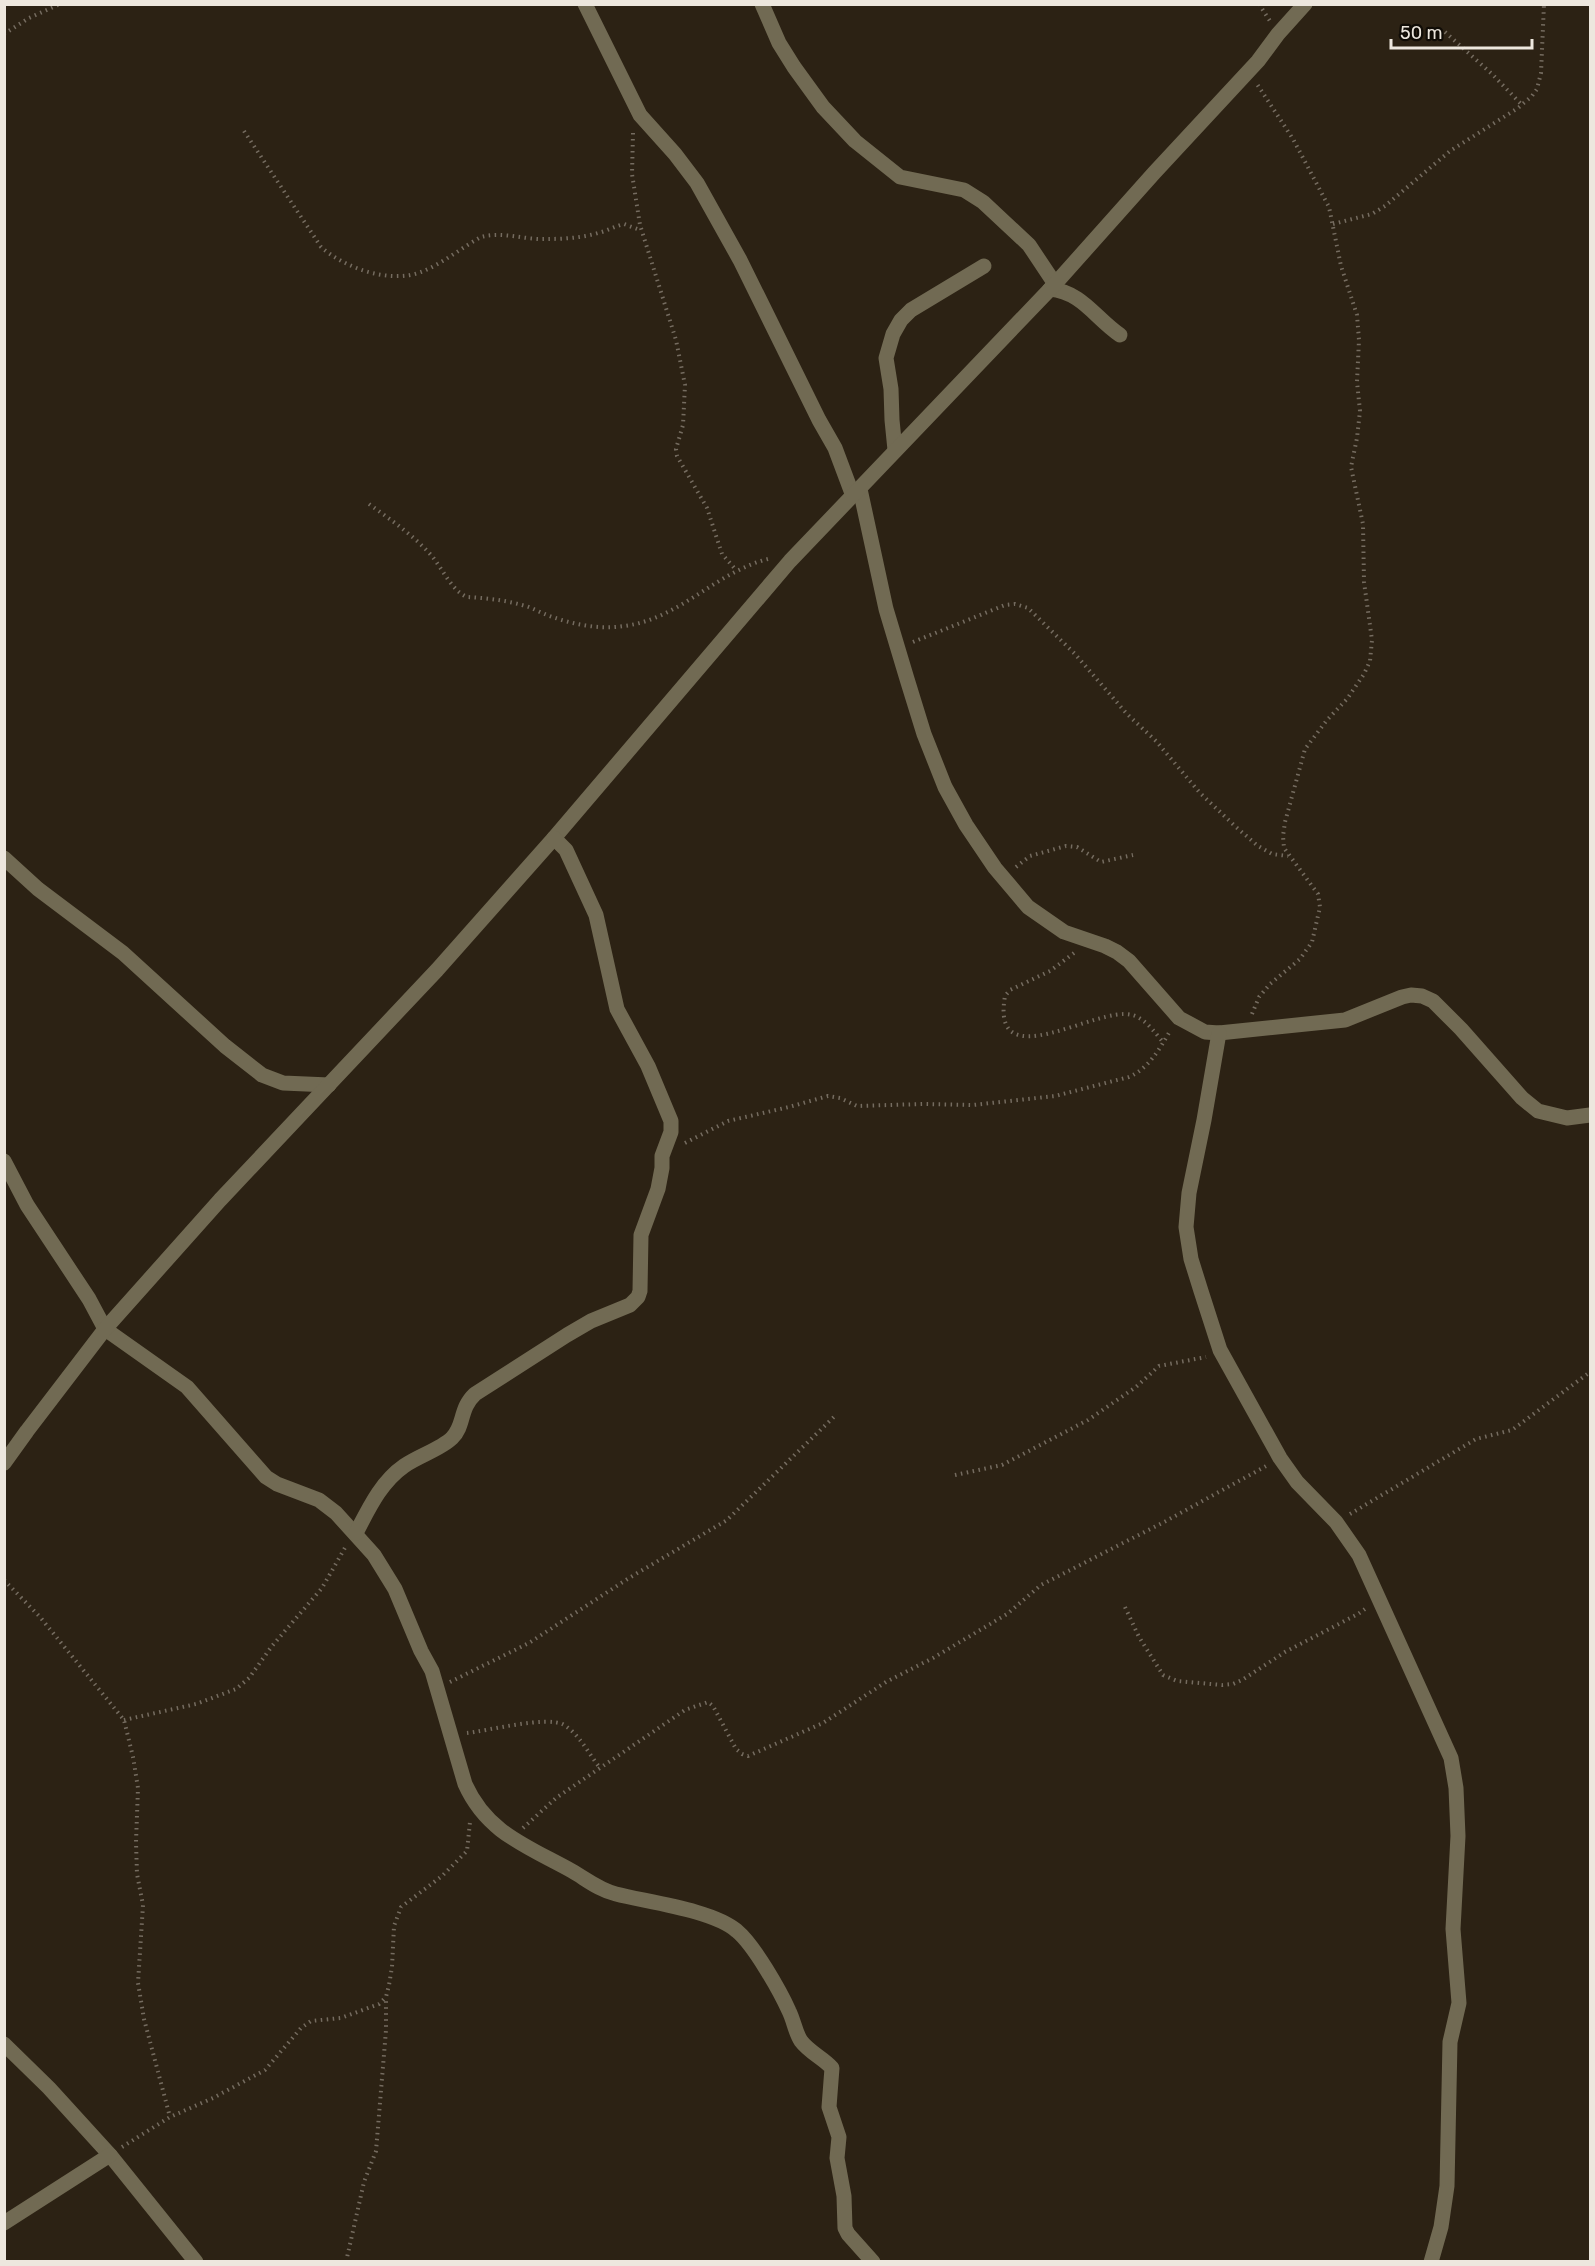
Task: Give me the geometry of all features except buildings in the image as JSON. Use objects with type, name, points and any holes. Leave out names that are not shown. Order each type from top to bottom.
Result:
[{"type":"street","points":[[585,4],[640,116],[675,154],[697,183],[731,243],[819,420],[836,448],[856,492],[885,609],[924,734],[945,787],[966,825],[995,868],[1028,907],[1064,932],[1106,946],[1129,961],[1179,1018],[1205,1032],[1219,1033],[1245,1028],[1345,1020],[1402,997],[1422,996],[1433,1001],[1522,1098],[1538,1111],[1567,1118],[1590,1115]]},
{"type":"street","points":[[762,4],[779,43],[794,68],[823,107],[855,141],[900,177],[964,190],[983,202],[1029,244],[1052,286],[1064,290],[1086,304],[1120,335]]},
{"type":"street","points":[[4,1464],[105,1329],[220,1200],[436,970],[554,838],[790,561],[1052,286],[1248,72],[1305,4]]},
{"type":"street","points":[[895,450],[891,389],[886,368],[888,346],[893,334],[911,310],[984,266]]},
{"type":"street","points":[[356,1533],[389,1478],[425,1453],[451,1440],[458,1431],[467,1402],[475,1394],[567,1335],[591,1321],[630,1305],[638,1297],[641,1236],[658,1189],[664,1148],[671,1132],[671,1121],[648,1066],[617,1009],[596,915],[566,850],[554,838]]},
{"type":"street","points":[[4,858],[38,889],[123,953],[225,1046],[262,1075],[283,1083],[329,1085]]},
{"type":"street","points":[[1219,1033],[1189,1193],[1186,1227],[1191,1259],[1220,1350],[1280,1458],[1297,1482],[1336,1522],[1359,1555],[1451,1758],[1456,1788],[1458,1836],[1453,1929],[1459,2003],[1450,2042],[1447,2186],[1441,2227],[1431,2262]]},
{"type":"street","points":[[4,1161],[27,1205],[105,1329],[187,1387],[266,1477],[277,1484],[319,1500],[336,1513],[375,1555],[395,1589],[438,1688],[456,1754],[473,1801],[483,1814],[511,1839],[604,1890],[664,1904],[716,1920],[737,1931],[745,1939],[789,2011],[799,2039],[833,2072],[829,2107],[838,2137],[837,2158],[844,2196],[845,2228],[873,2262]]},
{"type":"street","points":[[4,2044],[49,2088],[110,2155],[196,2262]]},
{"type":"street","points":[[4,2223],[110,2155]]},
{"type":"path","points":[[4,34],[29,18],[60,4]]},
{"type":"path","points":[[1333,224],[1359,219],[1379,210],[1450,151],[1522,105],[1535,92],[1541,73],[1544,4]]},
{"type":"path","points":[[1446,32],[1522,105]]},
{"type":"path","points":[[1245,1028],[1259,997],[1275,979],[1300,959],[1312,942],[1320,907],[1318,894],[1284,848],[1283,836],[1305,748],[1347,699],[1364,674],[1370,661],[1372,640],[1364,582],[1363,524],[1351,467],[1359,423],[1357,382],[1359,333],[1353,299],[1335,243],[1329,207],[1293,138],[1266,95],[1248,72]]},
{"type":"path","points":[[632,99],[632,174],[641,231],[676,339],[685,385],[682,425],[676,456],[707,508],[722,554],[736,570]]},
{"type":"path","points":[[244,131],[321,247],[334,258],[368,271],[388,276],[420,272],[481,237],[491,234],[531,240],[567,238],[600,233],[624,224],[641,231]]},
{"type":"path","points":[[369,504],[405,530],[430,555],[459,594],[523,605],[577,624],[594,627],[624,627],[650,619],[689,601],[752,562],[772,558],[790,561]]},
{"type":"path","points":[[898,649],[965,619],[1005,605],[1015,604],[1028,608],[1075,654],[1127,714],[1156,741],[1200,793],[1257,846],[1272,854],[1289,856]]},
{"type":"path","points":[[995,868],[1006,870],[1014,868],[1030,856],[1066,846],[1077,847],[1101,862],[1133,855]]},
{"type":"path","points":[[1092,940],[1050,970],[1010,990],[1005,996],[1004,1017],[1010,1031],[1019,1037],[1032,1037],[1087,1022],[1132,1015],[1146,1023],[1163,1042]]},
{"type":"path","points":[[664,1148],[679,1145],[728,1121],[828,1096],[840,1098],[857,1106],[923,1104],[974,1106],[1055,1096],[1129,1077],[1140,1072],[1150,1062],[1179,1018]]},
{"type":"path","points":[[955,1475],[1002,1465],[1088,1420],[1136,1387],[1159,1366],[1171,1362],[1202,1359],[1220,1350]]},
{"type":"path","points":[[1336,1522],[1476,1439],[1512,1430],[1590,1372]]},
{"type":"path","points":[[438,1688],[529,1643],[629,1578],[727,1520],[837,1414]]},
{"type":"path","points":[[511,1839],[556,1798],[685,1710],[708,1702],[713,1706],[736,1749],[748,1756],[823,1723],[886,1682],[933,1658],[1007,1614],[1041,1585],[1166,1521],[1280,1458]]},
{"type":"path","points":[[124,1720],[196,1704],[236,1689],[249,1678],[272,1646],[322,1588],[356,1533]]},
{"type":"path","points":[[4,1580],[40,1617],[124,1720],[138,1788],[137,1874],[143,1905],[138,1983],[144,2019],[170,2117]]},
{"type":"path","points":[[1125,1607],[1139,1637],[1163,1675],[1177,1681],[1233,1684],[1285,1652],[1358,1614],[1369,1605],[1373,1589]]},
{"type":"path","points":[[452,1734],[540,1722],[562,1723],[576,1736],[600,1768]]},
{"type":"path","points":[[346,2262],[364,2182],[376,2151],[379,2131],[386,1997],[392,1967],[393,1926],[401,1906],[442,1876],[467,1851],[473,1801]]},
{"type":"path","points":[[110,2155],[170,2117],[213,2098],[265,2070],[301,2028],[311,2021],[341,2018],[379,2004],[386,1997]]}]
